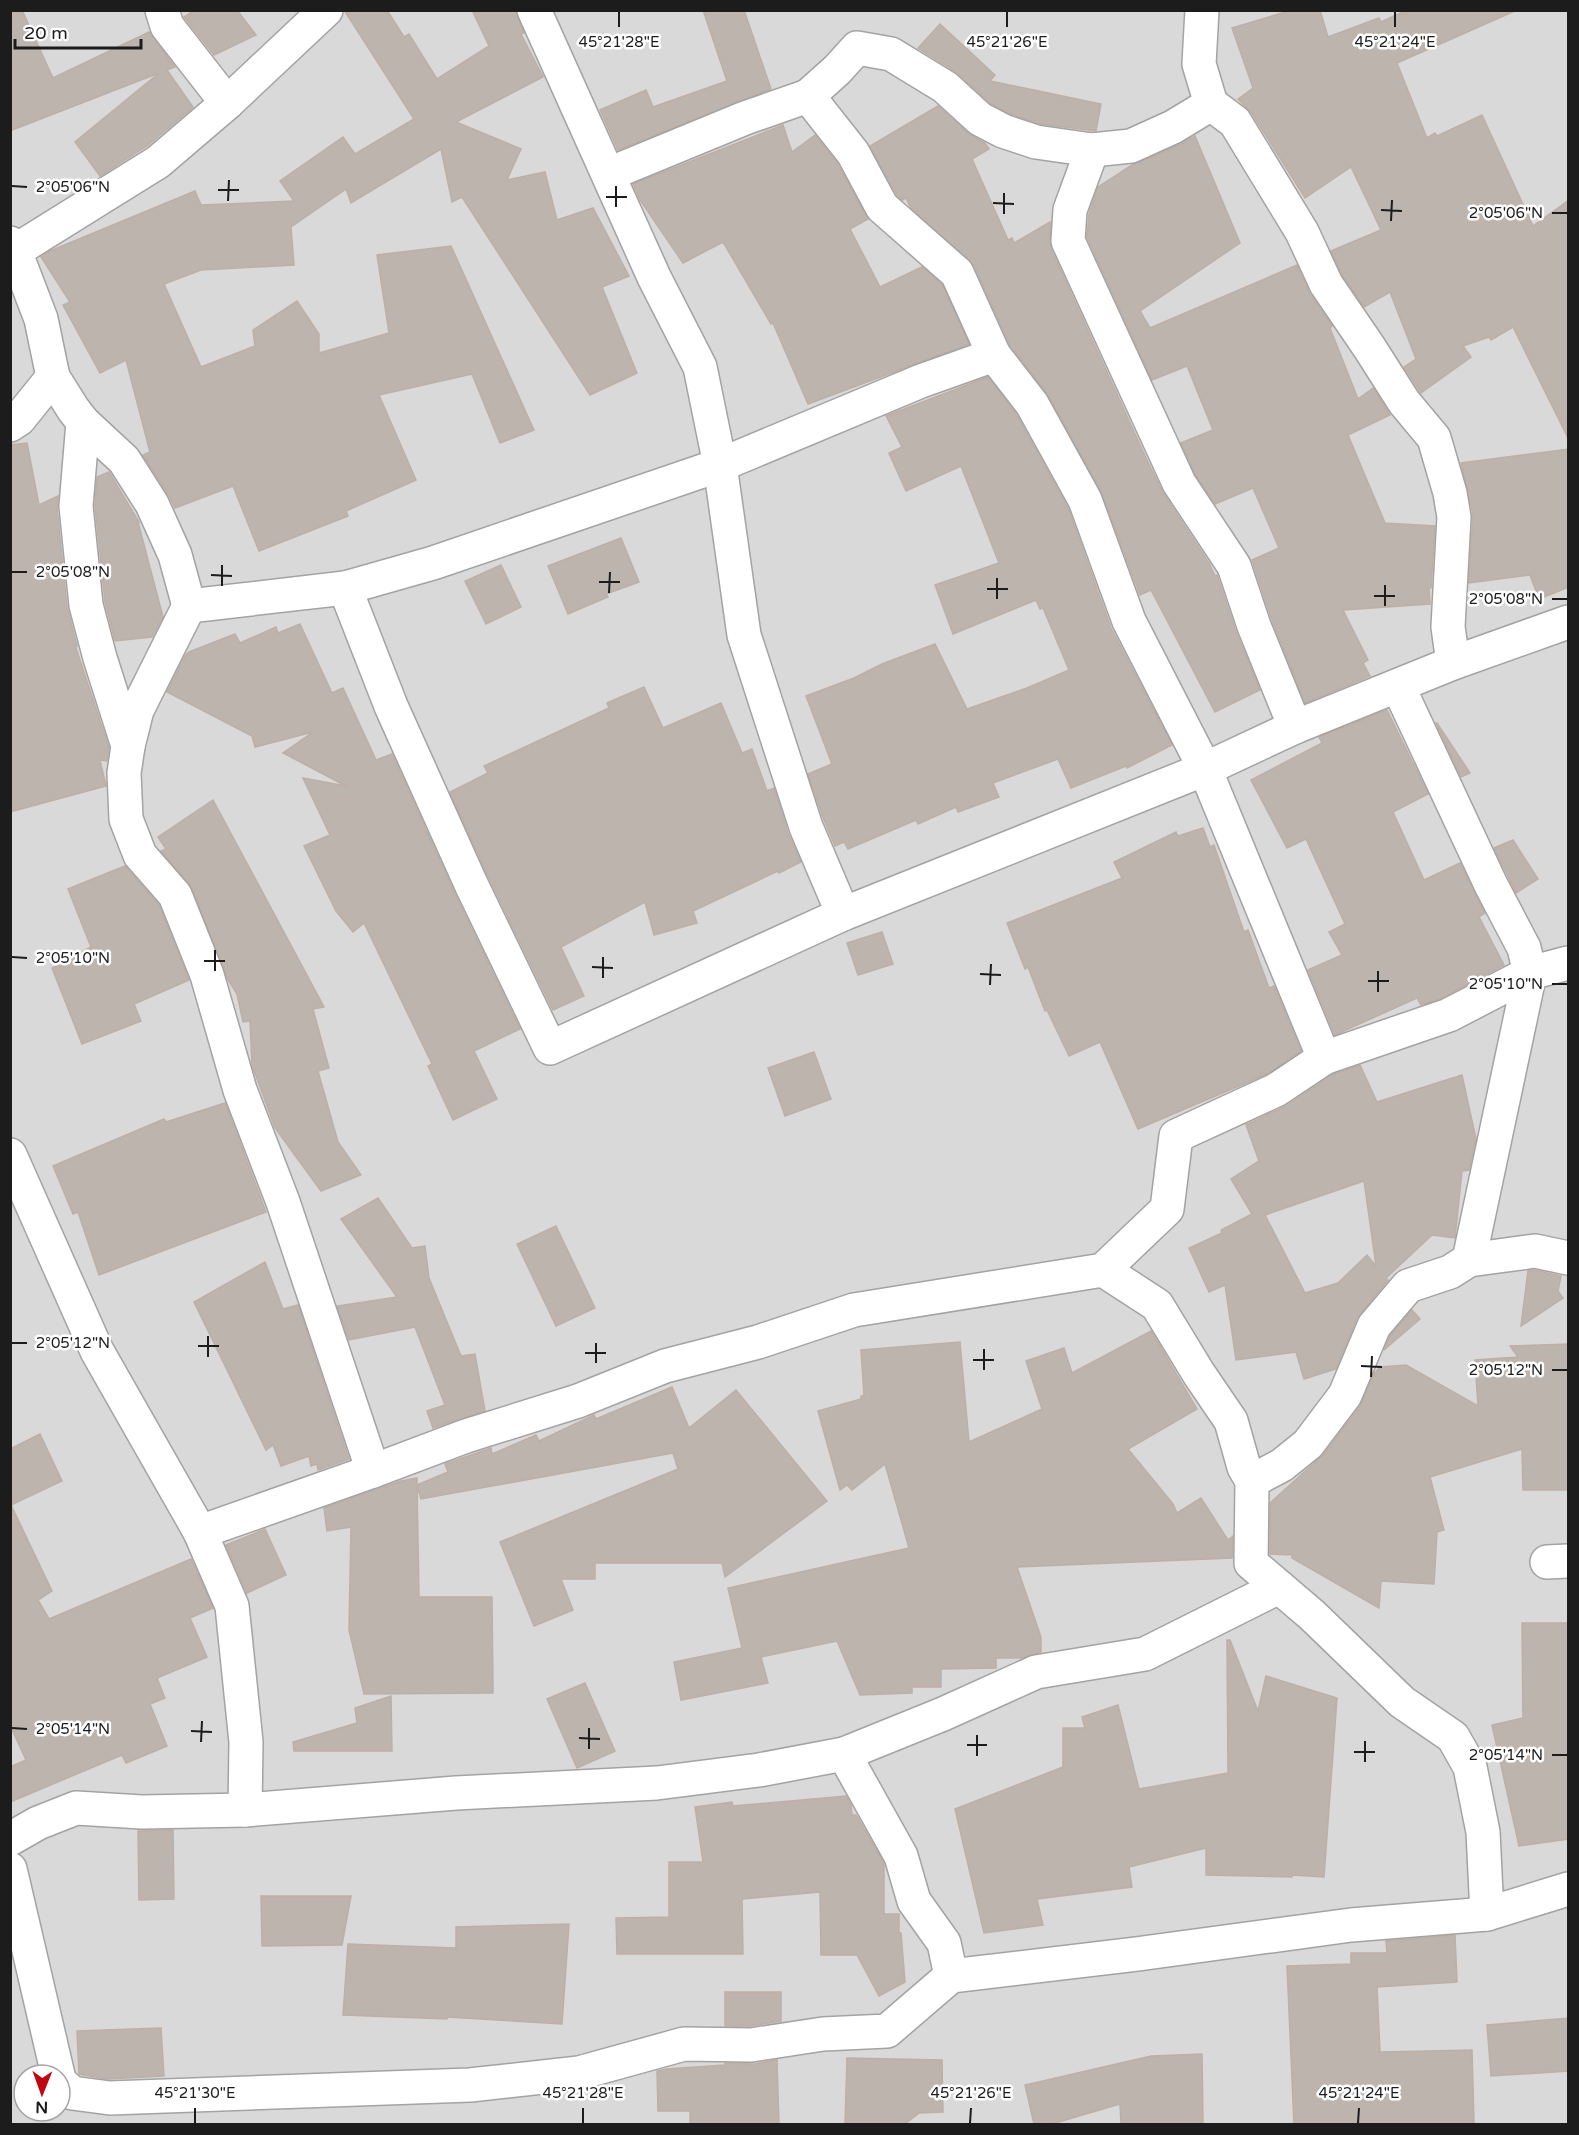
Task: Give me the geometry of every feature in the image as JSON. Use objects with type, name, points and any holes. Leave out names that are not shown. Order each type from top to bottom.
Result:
[{"type":"street","points":[[162,10],[167,26],[227,103]]},
{"type":"street","points":[[326,10],[227,103],[158,162],[13,247],[41,319],[53,377],[83,422],[124,460],[152,504],[175,555],[189,606],[137,710],[124,773],[126,819],[140,855],[175,895],[207,975],[240,1090],[283,1202],[373,1471]]},
{"type":"street","points":[[534,10],[654,277],[700,367],[720,465],[744,635],[806,827],[843,914]]},
{"type":"street","points":[[1202,10],[1199,64],[1211,104],[1235,122],[1302,232],[1326,284],[1370,347],[1404,402],[1434,438],[1450,493],[1454,518],[1448,627],[1453,663]]},
{"type":"street","points":[[609,174],[745,118],[808,96],[857,48],[891,54],[945,87],[980,118],[1003,131],[1036,142],[1092,150],[1131,146],[1173,127],[1211,104]]},
{"type":"street","points":[[808,96],[854,153],[882,207],[957,273],[994,355],[1032,404],[1085,500],[1129,621],[1205,769],[1324,1058]]},
{"type":"street","points":[[1092,150],[1070,210],[1068,242],[1179,483],[1234,566],[1254,626],[1295,727]]},
{"type":"street","points":[[189,606],[345,588],[433,564],[720,465],[921,381],[994,355]]},
{"type":"street","points":[[10,425],[19,419],[53,377]]},
{"type":"street","points":[[83,422],[76,506],[86,605],[128,746]]},
{"type":"street","points":[[345,588],[395,716],[471,884],[550,1048],[843,914],[1205,769],[1295,727],[1453,663],[1569,622]]},
{"type":"street","points":[[1398,686],[1491,885],[1524,948],[1530,973],[1469,1260]]},
{"type":"street","points":[[200,1532],[466,1436],[578,1401],[665,1366],[758,1342],[854,1310],[1103,1270],[1167,1209],[1176,1136],[1276,1090],[1324,1058],[1449,1015],[1530,973],[1569,963]]},
{"type":"street","points":[[10,1155],[97,1351],[200,1532],[232,1606],[246,1742],[245,1810]]},
{"type":"street","points":[[1252,1481],[1282,1465],[1308,1444],[1345,1395],[1374,1326],[1408,1286],[1450,1272],[1469,1260],[1535,1251],[1569,1258]]},
{"type":"street","points":[[1103,1270],[1157,1305],[1231,1421],[1244,1467],[1252,1481],[1251,1563],[1312,1615],[1402,1702],[1453,1737],[1470,1767],[1483,1832],[1487,1914]]},
{"type":"street","points":[[10,1839],[38,1823],[76,1808],[152,1812],[245,1810],[456,1794],[657,1783],[759,1770],[844,1754],[943,1714],[1036,1672],[1145,1654],[1279,1587]]},
{"type":"street","points":[[844,1754],[901,1856],[914,1901],[944,1943],[951,1976]]},
{"type":"street","points":[[10,1869],[55,2063]]},
{"type":"street","points":[[72,2093],[110,2098],[470,2085],[579,2073],[684,2044],[751,2045],[823,2034],[887,2031],[951,1976],[1351,1925],[1487,1914],[1569,1889]]},
{"type":"shaded area","points":[[11,11],[1568,11],[1568,2124],[11,2124]]},
{"type":"building","points":[[11,10],[22,10],[53,78],[149,32],[175,67],[167,70],[193,107],[147,146],[100,176],[75,142],[159,73],[10,131]]},
{"type":"building","points":[[195,10],[237,10],[256,35],[214,55],[184,17]]},
{"type":"building","points":[[344,10],[387,10],[404,37],[409,34],[437,79],[489,46],[472,10],[516,10],[524,33],[521,34],[543,77],[456,122],[521,149],[507,180],[545,172],[557,220],[593,208],[629,276],[602,287],[637,373],[590,395],[462,197],[452,202],[441,149],[351,203],[346,189],[291,227],[294,265],[201,270],[164,284],[201,367],[255,346],[253,330],[297,301],[319,334],[319,353],[389,333],[377,255],[451,246],[534,430],[500,443],[472,374],[379,395],[416,480],[346,511],[348,516],[259,551],[233,486],[175,508],[143,455],[150,452],[126,360],[100,373],[63,305],[70,302],[41,257],[50,251],[195,191],[201,205],[294,201],[280,181],[343,137],[355,154],[414,119]]},
{"type":"building","points":[[703,10],[744,10],[771,89],[618,150],[600,110],[646,90],[653,107],[727,81]]},
{"type":"building","points":[[1292,10],[1320,10],[1328,37],[1379,18],[1381,22],[1407,10],[1517,10],[1397,63],[1427,138],[1435,133],[1437,136],[1482,115],[1533,226],[1569,200],[1569,440],[1513,327],[1491,340],[1489,337],[1463,346],[1471,357],[1421,393],[1404,367],[1416,359],[1390,292],[1364,307],[1342,275],[1331,251],[1381,230],[1351,167],[1305,198],[1251,112],[1238,99],[1253,88],[1232,28]]},
{"type":"building","points":[[940,24],[995,75],[990,81],[1101,104],[1096,131],[1040,124],[1010,114],[991,104],[955,71],[918,48]]},
{"type":"building","points":[[938,106],[968,133],[985,143],[989,149],[972,159],[1008,240],[1012,238],[1014,243],[1050,222],[1051,249],[1163,493],[1209,563],[1215,576],[1217,575],[1236,632],[1260,690],[1215,712],[1151,590],[1140,595],[1101,491],[1048,395],[1010,345],[974,265],[911,208],[906,198],[902,200],[897,195],[870,146]]},
{"type":"building","points":[[783,125],[792,152],[815,135],[837,163],[868,219],[850,229],[880,287],[922,267],[942,284],[969,344],[808,404],[773,323],[771,324],[723,242],[683,263],[640,200],[633,184]]},
{"type":"building","points":[[1195,136],[1240,243],[1140,311],[1150,328],[1297,265],[1310,294],[1332,326],[1330,328],[1358,399],[1373,388],[1390,415],[1348,435],[1385,523],[1435,526],[1431,588],[1429,588],[1430,604],[1343,610],[1368,660],[1363,663],[1370,676],[1305,703],[1272,620],[1252,560],[1279,548],[1253,488],[1215,504],[1195,474],[1181,443],[1213,430],[1187,366],[1152,380],[1087,237],[1089,214],[1098,187],[1132,165]]},
{"type":"building","points":[[988,377],[1016,414],[1068,508],[1111,628],[1172,745],[1127,768],[1126,766],[1071,788],[1058,759],[993,783],[999,797],[958,812],[956,807],[918,824],[916,820],[848,849],[844,842],[835,846],[808,774],[832,764],[806,696],[935,644],[967,709],[1027,688],[1069,670],[1043,608],[1040,609],[1036,600],[953,634],[935,585],[999,563],[961,466],[906,491],[889,453],[902,447],[886,416]]},
{"type":"building","points":[[27,443],[39,505],[58,496],[57,508],[67,607],[77,646],[75,645],[109,748],[107,761],[100,760],[106,786],[10,812],[10,445]]},
{"type":"building","points":[[1569,449],[1569,587],[1539,599],[1530,575],[1469,583],[1473,514],[1461,463]]},
{"type":"building","points":[[109,472],[139,522],[163,617],[152,637],[115,641],[105,602],[95,506],[97,477]]},
{"type":"building","points":[[621,538],[639,582],[606,594],[608,597],[568,614],[548,566]]},
{"type":"building","points":[[501,565],[521,607],[486,624],[465,581]]},
{"type":"building","points":[[300,624],[332,693],[343,688],[376,760],[392,754],[454,892],[520,1029],[474,1051],[497,1099],[453,1120],[428,1066],[432,1064],[364,923],[353,932],[336,911],[304,846],[330,835],[303,778],[346,786],[283,753],[313,732],[255,747],[252,736],[167,692],[189,652],[235,634],[240,643],[276,627],[278,633]]},
{"type":"building","points":[[644,687],[663,728],[721,703],[742,753],[752,749],[767,791],[774,788],[788,833],[801,862],[693,911],[697,923],[654,935],[645,902],[561,947],[584,996],[553,1010],[450,792],[488,773],[484,766],[609,708],[607,703]]},
{"type":"building","points":[[1387,710],[1428,794],[1393,812],[1424,880],[1460,863],[1485,913],[1479,917],[1504,965],[1442,998],[1421,1005],[1417,998],[1335,1035],[1308,970],[1342,955],[1329,932],[1345,924],[1306,839],[1287,848],[1251,780],[1322,743],[1319,737]]},
{"type":"building","points":[[1437,723],[1470,773],[1461,777]]},
{"type":"building","points":[[213,800],[324,1007],[313,1009],[329,1068],[318,1071],[338,1142],[361,1175],[321,1191],[275,1128],[252,1065],[250,1021],[243,1022],[237,994],[228,980],[192,888],[161,851],[166,849],[158,837]]},
{"type":"building","points":[[1203,828],[1210,847],[1214,845],[1244,932],[1248,930],[1269,988],[1274,986],[1301,1051],[1267,1074],[1138,1129],[1100,1042],[1069,1056],[1047,1010],[1045,1011],[1028,967],[1025,969],[1007,923],[1122,878],[1114,862],[1176,832],[1178,836]]},
{"type":"building","points":[[1513,840],[1538,879],[1516,893],[1494,848]]},
{"type":"building","points":[[125,866],[159,905],[189,980],[134,1004],[141,1021],[82,1044],[52,968],[91,947],[68,889]]},
{"type":"building","points":[[882,932],[893,964],[858,975],[847,943]]},
{"type":"building","points":[[814,1052],[831,1099],[785,1116],[768,1068]]},
{"type":"building","points":[[1360,1065],[1377,1102],[1462,1075],[1476,1139],[1469,1170],[1462,1171],[1455,1238],[1432,1235],[1386,1278],[1388,1280],[1357,1318],[1336,1369],[1304,1379],[1296,1352],[1236,1360],[1225,1285],[1209,1292],[1189,1248],[1222,1233],[1221,1230],[1252,1214],[1231,1179],[1259,1161],[1246,1125],[1286,1106],[1332,1075]],"holes":[[[1364,1181],[1376,1266],[1367,1255],[1338,1283],[1305,1293],[1265,1215]]]},
{"type":"building","points":[[225,1103],[266,1212],[99,1275],[78,1212],[73,1214],[53,1166],[164,1119],[166,1122]]},
{"type":"building","points":[[378,1198],[412,1248],[425,1246],[429,1278],[461,1356],[475,1354],[485,1411],[433,1428],[427,1411],[445,1405],[415,1327],[349,1340],[337,1306],[397,1297],[341,1219]]},
{"type":"building","points":[[556,1226],[595,1308],[556,1326],[517,1244]]},
{"type":"building","points":[[265,1262],[283,1309],[298,1305],[349,1459],[318,1470],[317,1464],[311,1466],[309,1456],[281,1466],[273,1445],[266,1450],[194,1302]]},
{"type":"building","points":[[1534,1270],[1561,1276],[1558,1291],[1563,1298],[1521,1326],[1528,1271]]},
{"type":"building","points":[[1412,1310],[1420,1319],[1384,1350],[1390,1336]]},
{"type":"building","points":[[1151,1331],[1197,1409],[1128,1449],[1173,1504],[1177,1513],[1201,1498],[1228,1540],[1233,1536],[1232,1558],[1017,1567],[1041,1637],[1041,1652],[1022,1658],[996,1658],[996,1668],[941,1669],[941,1687],[912,1687],[912,1693],[860,1695],[837,1641],[761,1657],[768,1683],[681,1700],[674,1662],[742,1648],[728,1588],[909,1548],[885,1464],[852,1490],[847,1485],[840,1490],[818,1411],[861,1399],[861,1396],[864,1396],[861,1350],[960,1342],[969,1442],[1042,1409],[1026,1361],[1064,1348],[1072,1373]]},
{"type":"building","points":[[1569,1344],[1569,1490],[1523,1490],[1522,1449],[1430,1477],[1444,1530],[1437,1532],[1434,1584],[1381,1581],[1379,1608],[1292,1558],[1292,1555],[1270,1554],[1270,1503],[1323,1455],[1360,1406],[1374,1374],[1380,1367],[1406,1365],[1478,1406],[1475,1360],[1518,1357],[1510,1346]]},
{"type":"building","points":[[672,1387],[689,1428],[736,1390],[827,1501],[725,1577],[722,1563],[595,1563],[595,1579],[561,1579],[573,1610],[534,1626],[500,1542],[678,1469],[673,1453],[421,1499],[417,1486],[419,1597],[492,1597],[493,1693],[364,1694],[349,1630],[351,1527],[327,1531],[324,1508],[401,1481],[417,1478],[417,1485],[448,1472],[445,1464],[491,1448],[492,1454],[536,1435],[539,1441],[594,1415],[596,1419]]},
{"type":"building","points":[[40,1434],[62,1481],[11,1505],[52,1591],[38,1600],[49,1619],[191,1559],[213,1608],[190,1618],[207,1657],[157,1678],[165,1698],[150,1704],[167,1746],[126,1763],[122,1755],[10,1802],[10,1767],[26,1760],[10,1725],[10,1449]]},
{"type":"building","points":[[265,1529],[286,1575],[247,1593],[226,1545]]},
{"type":"building","points":[[1522,1623],[1569,1623],[1569,1839],[1519,1846],[1492,1725],[1523,1718]]},
{"type":"building","points":[[1227,1640],[1230,1640],[1258,1711],[1266,1676],[1337,1698],[1324,1877],[1206,1875],[1206,1848],[1129,1867],[1132,1887],[1037,1899],[1043,1925],[984,1933],[955,1809],[1063,1767],[1063,1728],[1085,1728],[1082,1717],[1118,1705],[1139,1789],[1228,1773]]},
{"type":"building","points":[[585,1683],[615,1751],[577,1768],[547,1699]]},
{"type":"building","points":[[391,1696],[392,1751],[294,1751],[293,1742],[357,1723],[355,1708]]},
{"type":"building","points":[[846,1796],[851,1805],[852,1815],[856,1815],[884,1863],[884,1914],[899,1914],[905,1982],[879,1996],[857,1955],[821,1955],[820,1892],[742,1899],[743,1954],[617,1954],[616,1918],[669,1917],[669,1862],[703,1862],[695,1807],[732,1802],[733,1806]]},
{"type":"building","points":[[173,1830],[174,1899],[139,1900],[138,1831]]},
{"type":"building","points":[[261,1896],[351,1896],[342,1945],[262,1946]]},
{"type":"building","points":[[569,1924],[562,2024],[447,2017],[447,2019],[343,2015],[348,1944],[456,1948],[456,1927]]},
{"type":"building","points":[[1455,1935],[1457,1982],[1377,1987],[1380,2052],[1472,2050],[1474,2124],[1294,2124],[1287,1966],[1351,1964],[1351,1953],[1387,1953],[1386,1941]]},
{"type":"building","points":[[725,1992],[781,1992],[781,2021],[750,2026],[725,2026]]},
{"type":"building","points":[[1569,2018],[1569,2071],[1491,2076],[1487,2025]]},
{"type":"building","points":[[161,2028],[164,2076],[107,2079],[79,2074],[77,2031]]},
{"type":"building","points":[[1202,2054],[1203,2124],[1121,2124],[1120,2104],[1052,2124],[1034,2124],[1025,2085],[1151,2056]]},
{"type":"building","points":[[847,2058],[942,2060],[943,2112],[919,2113],[905,2124],[845,2124]]},
{"type":"building","points":[[777,2060],[779,2124],[690,2124],[690,2111],[658,2111],[657,2071],[725,2065],[725,2063],[754,2064]]}]
